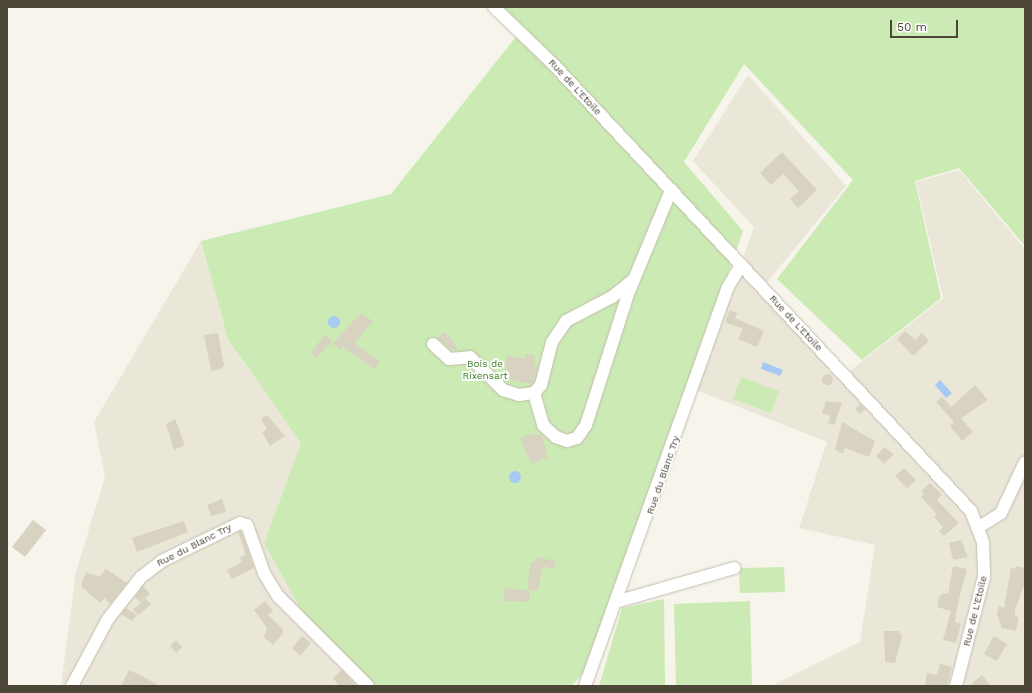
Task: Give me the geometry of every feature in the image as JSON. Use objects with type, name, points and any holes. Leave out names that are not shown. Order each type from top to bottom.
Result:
[{"type":"street","name":"Rue de L'Etoile","points":[[494,7],[555,66],[740,265],[953,489],[971,510],[979,527],[984,577],[956,686]]},
{"type":"street","points":[[534,393],[543,425],[556,437],[567,442],[577,438],[586,425],[633,281],[671,190]]},
{"type":"street","name":"Rue du Blanc Try","points":[[585,686],[619,601],[728,287],[740,265]]},
{"type":"street","points":[[433,344],[449,359],[470,357],[503,390],[519,395],[534,393],[541,385],[552,342],[566,321],[612,297],[633,281]]},
{"type":"street","points":[[979,527],[1001,513],[1025,462]]},
{"type":"street","name":"Rue du Blanc Try","points":[[72,686],[108,619],[141,577],[162,561],[240,523],[246,525],[264,573],[278,596],[368,686]]},
{"type":"street","points":[[619,601],[734,568]]},
{"type":"shaded area","points":[[748,75],[846,186],[760,291],[842,377],[943,298],[916,182],[959,170],[1025,249],[1025,686],[771,686],[860,642],[875,545],[799,528],[827,442],[696,390],[754,227],[693,161]]},
{"type":"shaded area","points":[[201,241],[228,339],[301,443],[264,543],[365,686],[61,686],[76,572],[105,477],[94,422]]},
{"type":"green space","name":"Bois de Rixensart","points":[[502,7],[1025,7],[1025,246],[959,168],[915,181],[941,298],[862,360],[777,279],[853,180],[744,64],[684,162],[743,231],[588,669],[571,686],[365,686],[302,611],[264,543],[301,443],[228,339],[201,241],[391,194],[523,28]]},
{"type":"green space","points":[[741,377],[779,391],[771,413],[733,399]]},
{"type":"green space","points":[[784,567],[785,592],[740,593],[739,568]]},
{"type":"green space","points":[[664,599],[665,686],[599,686],[622,608]]},
{"type":"green space","points":[[750,601],[752,686],[676,686],[674,604]]},
{"type":"water","points":[[334,316],[338,318],[340,322],[338,326],[334,328],[330,326],[328,322],[330,318]]},
{"type":"water","points":[[763,362],[783,370],[780,376],[761,369]]},
{"type":"water","points":[[940,380],[952,393],[946,398],[935,385]]},
{"type":"water","points":[[517,471],[520,472],[520,482],[513,483],[510,482],[509,475],[510,472]]},
{"type":"building","points":[[782,152],[817,190],[798,208],[790,199],[799,191],[783,174],[771,185],[760,173]]},
{"type":"building","points":[[730,310],[737,313],[735,318],[764,331],[757,347],[738,339],[743,329],[725,322]]},
{"type":"building","points":[[361,313],[373,321],[355,343],[380,362],[374,369],[343,347],[341,350],[332,344]]},
{"type":"building","points":[[905,331],[915,340],[922,333],[929,341],[913,356],[897,339]]},
{"type":"building","points":[[445,332],[458,348],[454,351],[438,338]]},
{"type":"building","points":[[218,333],[224,365],[221,369],[211,371],[204,335]]},
{"type":"building","points":[[325,335],[332,341],[317,358],[310,353]]},
{"type":"building","points":[[526,354],[535,356],[534,366],[538,367],[532,384],[503,378],[507,355],[526,359]]},
{"type":"building","points":[[827,373],[831,375],[833,379],[831,383],[827,385],[823,383],[821,379],[823,375]]},
{"type":"building","points":[[975,385],[988,400],[961,418],[973,432],[962,441],[950,426],[954,422],[936,402],[942,397],[951,407]]},
{"type":"building","points":[[826,401],[842,403],[834,425],[828,423],[830,416],[822,413]]},
{"type":"building","points":[[860,404],[865,409],[860,414],[855,409]]},
{"type":"building","points":[[267,415],[285,436],[270,446],[262,432],[267,429],[261,419]]},
{"type":"building","points":[[175,419],[185,445],[174,450],[166,424]]},
{"type":"building","points":[[842,422],[875,441],[869,457],[845,448],[843,454],[835,450]]},
{"type":"building","points":[[534,433],[536,436],[541,434],[548,457],[531,464],[520,438]]},
{"type":"building","points":[[884,447],[894,454],[884,464],[876,456]]},
{"type":"building","points":[[904,468],[916,480],[907,488],[895,476]]},
{"type":"building","points":[[930,483],[942,495],[937,500],[959,523],[944,536],[939,531],[943,527],[934,517],[937,514],[921,497],[924,494],[921,491]]},
{"type":"building","points":[[222,499],[226,512],[211,516],[207,505]]},
{"type":"building","points":[[33,520],[46,530],[25,557],[12,547]]},
{"type":"building","points":[[184,521],[188,532],[137,552],[132,538]]},
{"type":"building","points":[[241,531],[254,568],[232,579],[227,570],[242,562],[240,557],[246,555],[238,532]]},
{"type":"building","points":[[961,540],[968,557],[953,560],[949,543]]},
{"type":"building","points":[[536,557],[556,561],[554,569],[543,566],[538,591],[527,589],[531,562],[535,562]]},
{"type":"building","points":[[953,566],[967,569],[958,603],[955,622],[961,624],[956,643],[943,640],[951,611],[937,607],[939,597],[943,593],[948,594]]},
{"type":"building","points":[[1016,566],[1025,568],[1025,582],[1015,610],[1015,616],[1019,617],[1016,631],[1002,628],[997,614],[999,606],[1004,608],[1011,568],[1015,569]]},
{"type":"building","points":[[106,569],[127,583],[110,604],[105,598],[100,603],[81,586],[86,572],[99,577]]},
{"type":"building","points":[[143,586],[150,594],[145,598],[151,604],[139,615],[133,610],[144,599],[140,602],[135,597]]},
{"type":"building","points":[[505,587],[530,591],[529,602],[503,601]]},
{"type":"building","points":[[265,601],[273,611],[268,615],[282,628],[283,633],[273,645],[264,637],[267,628],[254,610]]},
{"type":"building","points":[[126,608],[137,615],[132,621],[121,614]]},
{"type":"building","points":[[884,631],[899,631],[902,636],[895,663],[885,662]]},
{"type":"building","points":[[302,636],[311,643],[300,656],[292,648]]},
{"type":"building","points":[[994,636],[1007,644],[997,661],[984,654]]},
{"type":"building","points":[[176,640],[182,647],[176,653],[170,646]]},
{"type":"building","points":[[940,664],[952,667],[947,686],[925,686],[927,673],[937,675]]},
{"type":"building","points":[[129,670],[140,675],[160,686],[121,686]]},
{"type":"building","points":[[342,670],[356,686],[339,686],[333,678]]},
{"type":"building","points":[[982,675],[991,686],[969,686]]}]
